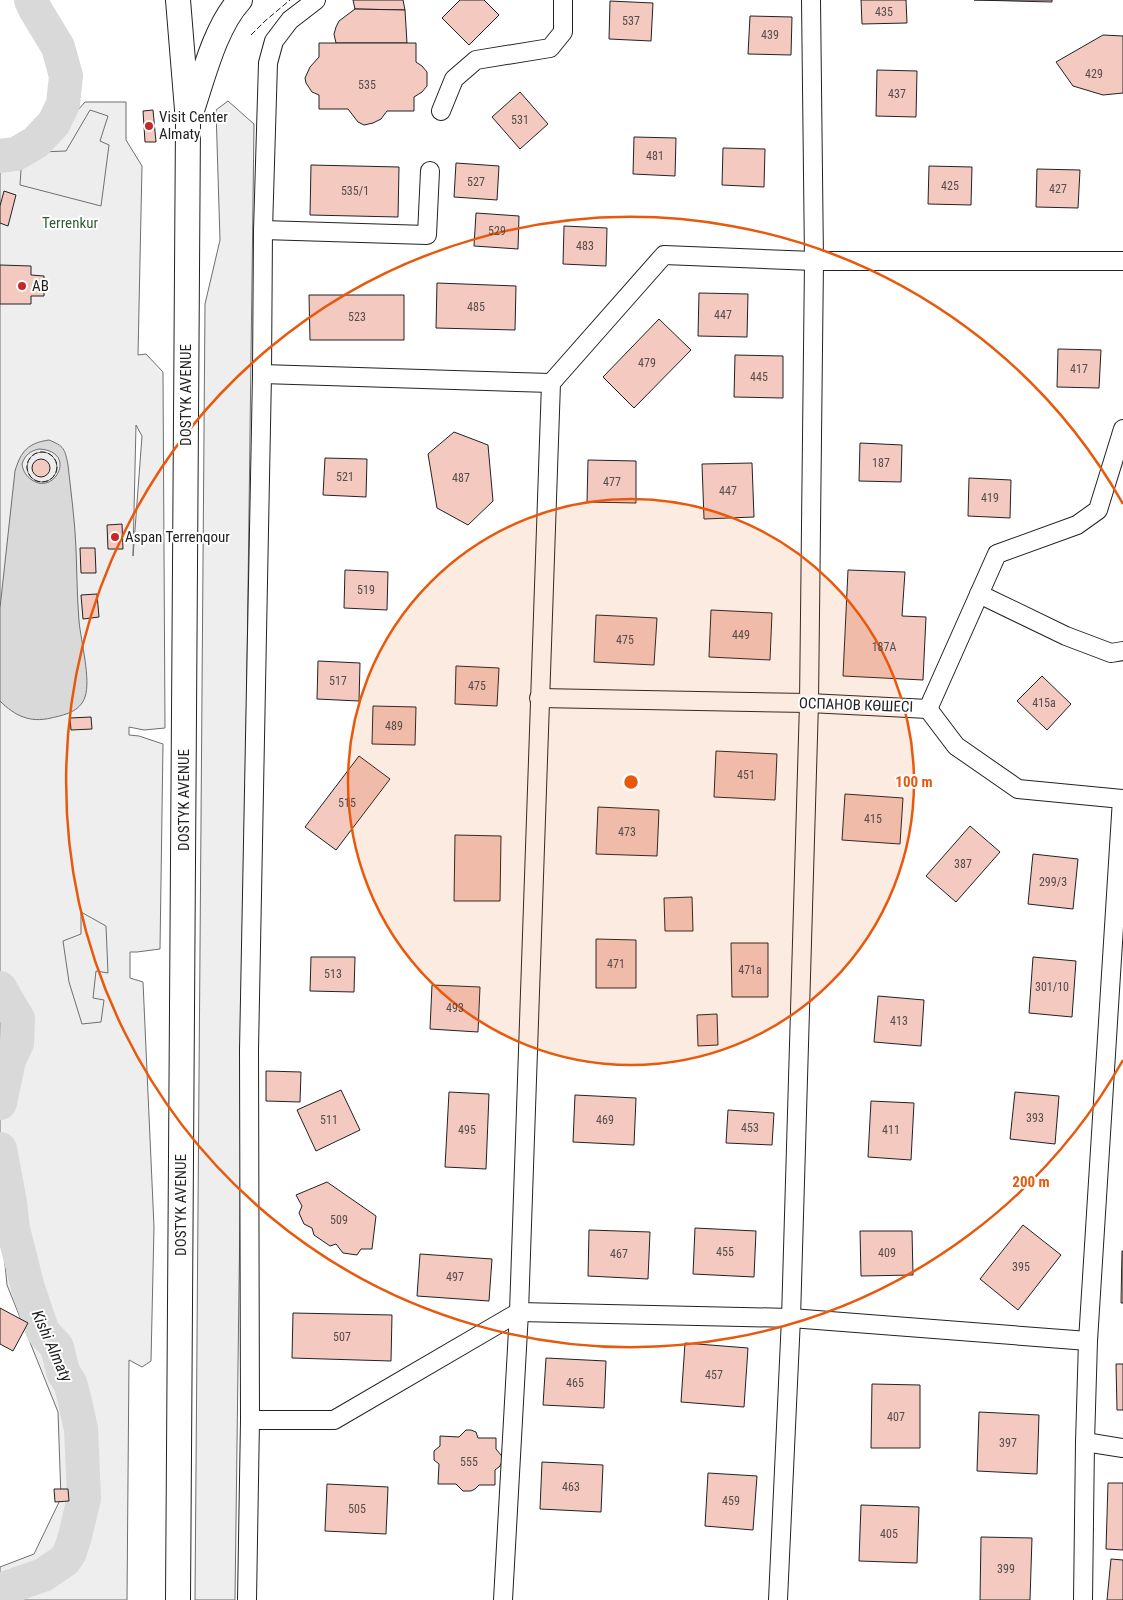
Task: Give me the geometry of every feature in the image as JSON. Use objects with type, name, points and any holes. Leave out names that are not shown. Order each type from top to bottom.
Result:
[{"type":"main road","name":"DOSTYK AVENUE","points":[[178,0],[188,122],[178,1600]]},
{"type":"main road","points":[[188,122],[220,31],[231,9],[240,0]]},
{"type":"street","points":[[247,1600],[250,1420],[249,1050],[263,230],[268,63],[274,41],[290,20],[316,0]]},
{"type":"street","points":[[441,111],[454,79],[476,60],[550,48],[563,32],[563,0]]},
{"type":"street","points":[[778,1600],[791,1318],[809,703],[814,261],[811,0]]},
{"type":"street","points":[[263,230],[427,235],[430,171]]},
{"type":"street","points":[[503,1600],[519,1312],[551,383],[664,255],[814,261],[1123,261]]},
{"type":"street","points":[[262,374],[551,383]]},
{"type":"street","name":"ОСПАНОВ КӨШЕСІ","points":[[539,698],[809,703],[928,709],[997,554],[1076,525],[1098,510],[1123,429]]},
{"type":"street","points":[[979,594],[1066,636],[1111,653],[1123,651]]},
{"type":"street","points":[[928,709],[956,746],[1018,789],[1122,800],[1088,1341],[1083,1600]]},
{"type":"street","points":[[250,1420],[334,1420],[519,1312],[791,1318],[1088,1341]]},
{"type":"street","points":[[1085,1442],[1123,1448]]},
{"type":"green space","points":[[228,101],[254,124],[235,1600],[195,1600],[205,304],[220,240],[216,110]]},
{"type":"green space","name":"Terrenkur","points":[[85,102],[126,102],[126,140],[142,166],[138,355],[146,354],[163,372],[165,728],[144,730],[129,727],[129,735],[139,736],[163,744],[160,949],[130,952],[130,978],[143,982],[154,1227],[151,1361],[142,1367],[129,1360],[127,1600],[0,1600],[0,1567],[34,1554],[61,1498],[58,1412],[7,1285],[0,1214],[0,168],[9,167],[56,135]],"holes":[[[136,425],[142,436],[133,556]]]},
{"type":"shaded area","points":[[90,110],[108,116],[100,141],[109,145],[101,206],[20,185],[21,170],[39,152],[66,151]]},
{"type":"shaded area","points":[[49,440],[61,446],[65,452],[68,465],[74,518],[79,621],[87,689],[83,702],[71,712],[61,716],[36,720],[23,717],[11,711],[0,701],[0,608],[15,471],[26,449],[42,441]],"holes":[[[39,449],[51,452],[58,457],[60,464],[55,478],[41,483],[32,480],[26,475],[22,464],[30,452]]]},
{"type":"shaded area","points":[[42,452],[53,456],[57,467],[53,478],[42,482],[31,478],[27,467],[31,456]]},
{"type":"shaded area","points":[[81,912],[106,926],[108,973],[96,971],[93,998],[104,1000],[101,1022],[82,1024],[69,982],[63,941],[81,934]]},
{"type":"building","points":[[353,0],[403,0],[405,10],[355,9]]},
{"type":"building","points":[[460,0],[484,0],[499,15],[469,45],[442,18]]},
{"type":"building","points":[[861,0],[906,0],[907,23],[862,24]]},
{"type":"building","points":[[974,0],[1052,0],[1052,2]]},
{"type":"building","points":[[610,1],[653,3],[651,41],[609,39]]},
{"type":"building","points":[[355,9],[405,10],[407,43],[336,43],[334,34],[339,21]]},
{"type":"building","points":[[750,16],[792,17],[791,55],[748,54]]},
{"type":"building","points":[[1103,35],[1123,36],[1123,93],[1103,95],[1073,86],[1056,62]]},
{"type":"building","points":[[319,43],[416,43],[416,62],[427,72],[427,86],[414,97],[414,111],[387,111],[381,119],[364,125],[358,122],[348,109],[319,109],[319,95],[312,92],[305,78],[310,67],[319,57]]},
{"type":"building","points":[[877,70],[917,71],[916,117],[876,116]]},
{"type":"building","points":[[520,92],[548,124],[520,149],[492,117]]},
{"type":"building","name":"Visit Center Almaty","points":[[153,110],[156,142],[145,142],[143,111]]},
{"type":"building","points":[[634,137],[676,138],[675,176],[633,174]]},
{"type":"building","points":[[723,148],[765,149],[764,187],[722,185]]},
{"type":"building","points":[[456,163],[499,166],[497,200],[454,197]]},
{"type":"building","points":[[311,165],[399,167],[398,217],[310,215]]},
{"type":"building","points":[[929,166],[972,167],[971,205],[928,204]]},
{"type":"building","points":[[1037,169],[1080,170],[1078,208],[1036,207]]},
{"type":"building","points":[[4,191],[16,195],[8,226],[0,223],[0,206]]},
{"type":"building","points":[[476,213],[519,216],[518,249],[474,246]]},
{"type":"building","points":[[564,226],[607,228],[606,266],[563,264]]},
{"type":"building","name":"AB","points":[[0,265],[31,266],[31,275],[44,276],[44,296],[31,296],[31,304],[0,304]]},
{"type":"building","points":[[437,283],[516,286],[515,330],[436,328]]},
{"type":"building","points":[[699,293],[748,294],[747,337],[698,336]]},
{"type":"building","points":[[309,295],[404,295],[404,340],[310,340]]},
{"type":"building","points":[[659,319],[691,350],[634,408],[603,377]]},
{"type":"building","points":[[1058,349],[1101,350],[1099,388],[1057,387]]},
{"type":"building","points":[[735,355],[783,356],[783,398],[734,397]]},
{"type":"building","points":[[454,432],[488,445],[493,501],[468,525],[437,508],[428,454]]},
{"type":"building","points":[[860,443],[902,445],[901,482],[859,481]]},
{"type":"building","points":[[325,458],[367,459],[366,497],[323,495]]},
{"type":"building","points":[[37,459],[45,459],[50,464],[48,475],[37,477],[32,472],[32,464]]},
{"type":"building","points":[[588,460],[636,461],[636,503],[587,502]]},
{"type":"building","points":[[752,463],[754,517],[704,519],[702,464]]},
{"type":"building","points":[[969,478],[1011,480],[1010,518],[968,516]]},
{"type":"building","name":"Aspan Terrenqour","points":[[122,524],[123,549],[108,549],[107,525]]},
{"type":"building","points":[[80,548],[95,548],[96,573],[81,573]]},
{"type":"building","points":[[345,570],[388,572],[387,610],[344,608]]},
{"type":"building","points":[[848,570],[905,572],[902,616],[926,617],[923,680],[843,676]]},
{"type":"building","points":[[97,594],[99,617],[83,619],[81,595]]},
{"type":"building","points":[[711,610],[772,613],[770,660],[709,657]]},
{"type":"building","points":[[596,615],[657,618],[654,665],[594,662]]},
{"type":"building","points":[[318,661],[360,663],[359,701],[317,699]]},
{"type":"building","points":[[456,666],[499,668],[497,706],[455,704]]},
{"type":"building","points":[[1042,676],[1071,704],[1047,730],[1017,701]]},
{"type":"building","points":[[373,706],[416,707],[415,745],[372,744]]},
{"type":"building","points":[[91,717],[92,729],[71,730],[70,718]]},
{"type":"building","points":[[716,751],[777,754],[775,800],[714,797]]},
{"type":"building","points":[[359,756],[390,779],[336,850],[305,827]]},
{"type":"building","points":[[845,794],[903,798],[900,844],[842,840]]},
{"type":"building","points":[[598,807],[659,810],[657,856],[596,854]]},
{"type":"building","points":[[970,826],[1000,852],[956,902],[926,876]]},
{"type":"building","points":[[455,835],[501,836],[500,901],[454,901]]},
{"type":"building","points":[[1033,854],[1078,859],[1073,909],[1028,904]]},
{"type":"building","points":[[692,897],[693,931],[665,931],[664,898]]},
{"type":"building","points":[[596,939],[636,940],[636,988],[596,988]]},
{"type":"building","points":[[731,943],[768,943],[768,997],[732,997]]},
{"type":"building","points":[[311,957],[355,957],[354,992],[310,991]]},
{"type":"building","points":[[1033,957],[1076,961],[1072,1017],[1029,1013]]},
{"type":"building","points":[[432,985],[480,987],[478,1032],[430,1029]]},
{"type":"building","points":[[878,996],[924,1000],[921,1046],[874,1042]]},
{"type":"building","points":[[717,1014],[718,1045],[698,1046],[697,1015]]},
{"type":"building","points":[[266,1071],[301,1072],[300,1102],[266,1101]]},
{"type":"building","points":[[341,1090],[360,1130],[316,1151],[297,1110]]},
{"type":"building","points":[[449,1092],[489,1094],[486,1169],[445,1167]]},
{"type":"building","points":[[1015,1092],[1059,1096],[1055,1144],[1010,1139]]},
{"type":"building","points":[[575,1095],[636,1098],[634,1145],[573,1142]]},
{"type":"building","points":[[871,1101],[914,1103],[911,1160],[868,1157]]},
{"type":"building","points":[[728,1110],[774,1113],[772,1145],[726,1143]]},
{"type":"building","points":[[327,1182],[376,1216],[372,1249],[361,1249],[357,1255],[343,1253],[336,1244],[330,1246],[314,1235],[312,1228],[304,1224],[299,1213],[302,1206],[296,1195]]},
{"type":"building","points":[[1023,1225],[1061,1255],[1018,1310],[980,1279]]},
{"type":"building","points":[[695,1228],[756,1231],[754,1277],[693,1274]]},
{"type":"building","points":[[589,1230],[650,1232],[648,1279],[588,1276]]},
{"type":"building","points":[[860,1231],[912,1231],[913,1275],[861,1276]]},
{"type":"building","points":[[1122,1251],[1123,1303],[1121,1303]]},
{"type":"building","points":[[420,1254],[492,1259],[489,1301],[417,1296]]},
{"type":"building","points":[[0,1308],[28,1323],[13,1351],[0,1344]]},
{"type":"building","points":[[293,1313],[392,1315],[391,1361],[292,1358]]},
{"type":"building","points":[[685,1343],[748,1348],[744,1407],[681,1402]]},
{"type":"building","points":[[546,1358],[606,1361],[604,1408],[543,1405]]},
{"type":"building","points":[[1116,1364],[1123,1364],[1123,1410],[1117,1410]]},
{"type":"building","points":[[872,1384],[920,1385],[920,1448],[871,1448]]},
{"type":"building","points":[[979,1412],[1039,1415],[1037,1474],[977,1471]]},
{"type":"building","points":[[466,1430],[476,1432],[478,1438],[496,1438],[496,1449],[503,1459],[500,1466],[495,1470],[495,1485],[479,1485],[471,1491],[463,1491],[456,1484],[438,1484],[439,1464],[434,1460],[434,1451],[440,1446],[440,1436],[459,1437]]},
{"type":"building","points":[[542,1462],[603,1465],[601,1512],[540,1509]]},
{"type":"building","points":[[708,1473],[757,1476],[753,1530],[705,1526]]},
{"type":"building","points":[[1108,1483],[1123,1483],[1123,1550],[1106,1549]]},
{"type":"building","points":[[327,1484],[388,1487],[386,1534],[325,1531]]},
{"type":"building","points":[[54,1489],[68,1489],[69,1501],[55,1502]]},
{"type":"building","points":[[861,1505],[919,1507],[917,1563],[859,1561]]},
{"type":"building","points":[[981,1537],[1032,1538],[1030,1600],[980,1600]]},
{"type":"building","points":[[1111,1559],[1123,1560],[1123,1600],[1107,1600]]},
{"type":"waterway","name":"Kіshі Almaty","points":[[0,156],[16,154],[36,142],[54,123],[63,104],[66,76],[58,47],[31,0]]},
{"type":"waterway","name":"Kіshі Almaty","points":[[0,988],[18,1019],[17,1043],[9,1060],[0,1103]]},
{"type":"waterway","name":"Kіshі Almaty","points":[[0,1149],[13,1229],[28,1288],[43,1332],[57,1347],[63,1372],[70,1383],[74,1397],[81,1429],[84,1498],[75,1536],[70,1552],[65,1560],[43,1575],[0,1590]]},
{"type":"fence","points":[[251,35],[290,0]]},
{"type":"fence","points":[[42,452],[53,456],[57,467],[53,478],[42,482],[31,478],[27,467],[31,456],[42,452]]},
{"type":"place","name":"Visit Center Almaty","points":[[149,126]]},
{"type":"place","name":"AB","points":[[22,286]]},
{"type":"place","name":"Aspan Terrenqour","points":[[115,537]]}]
